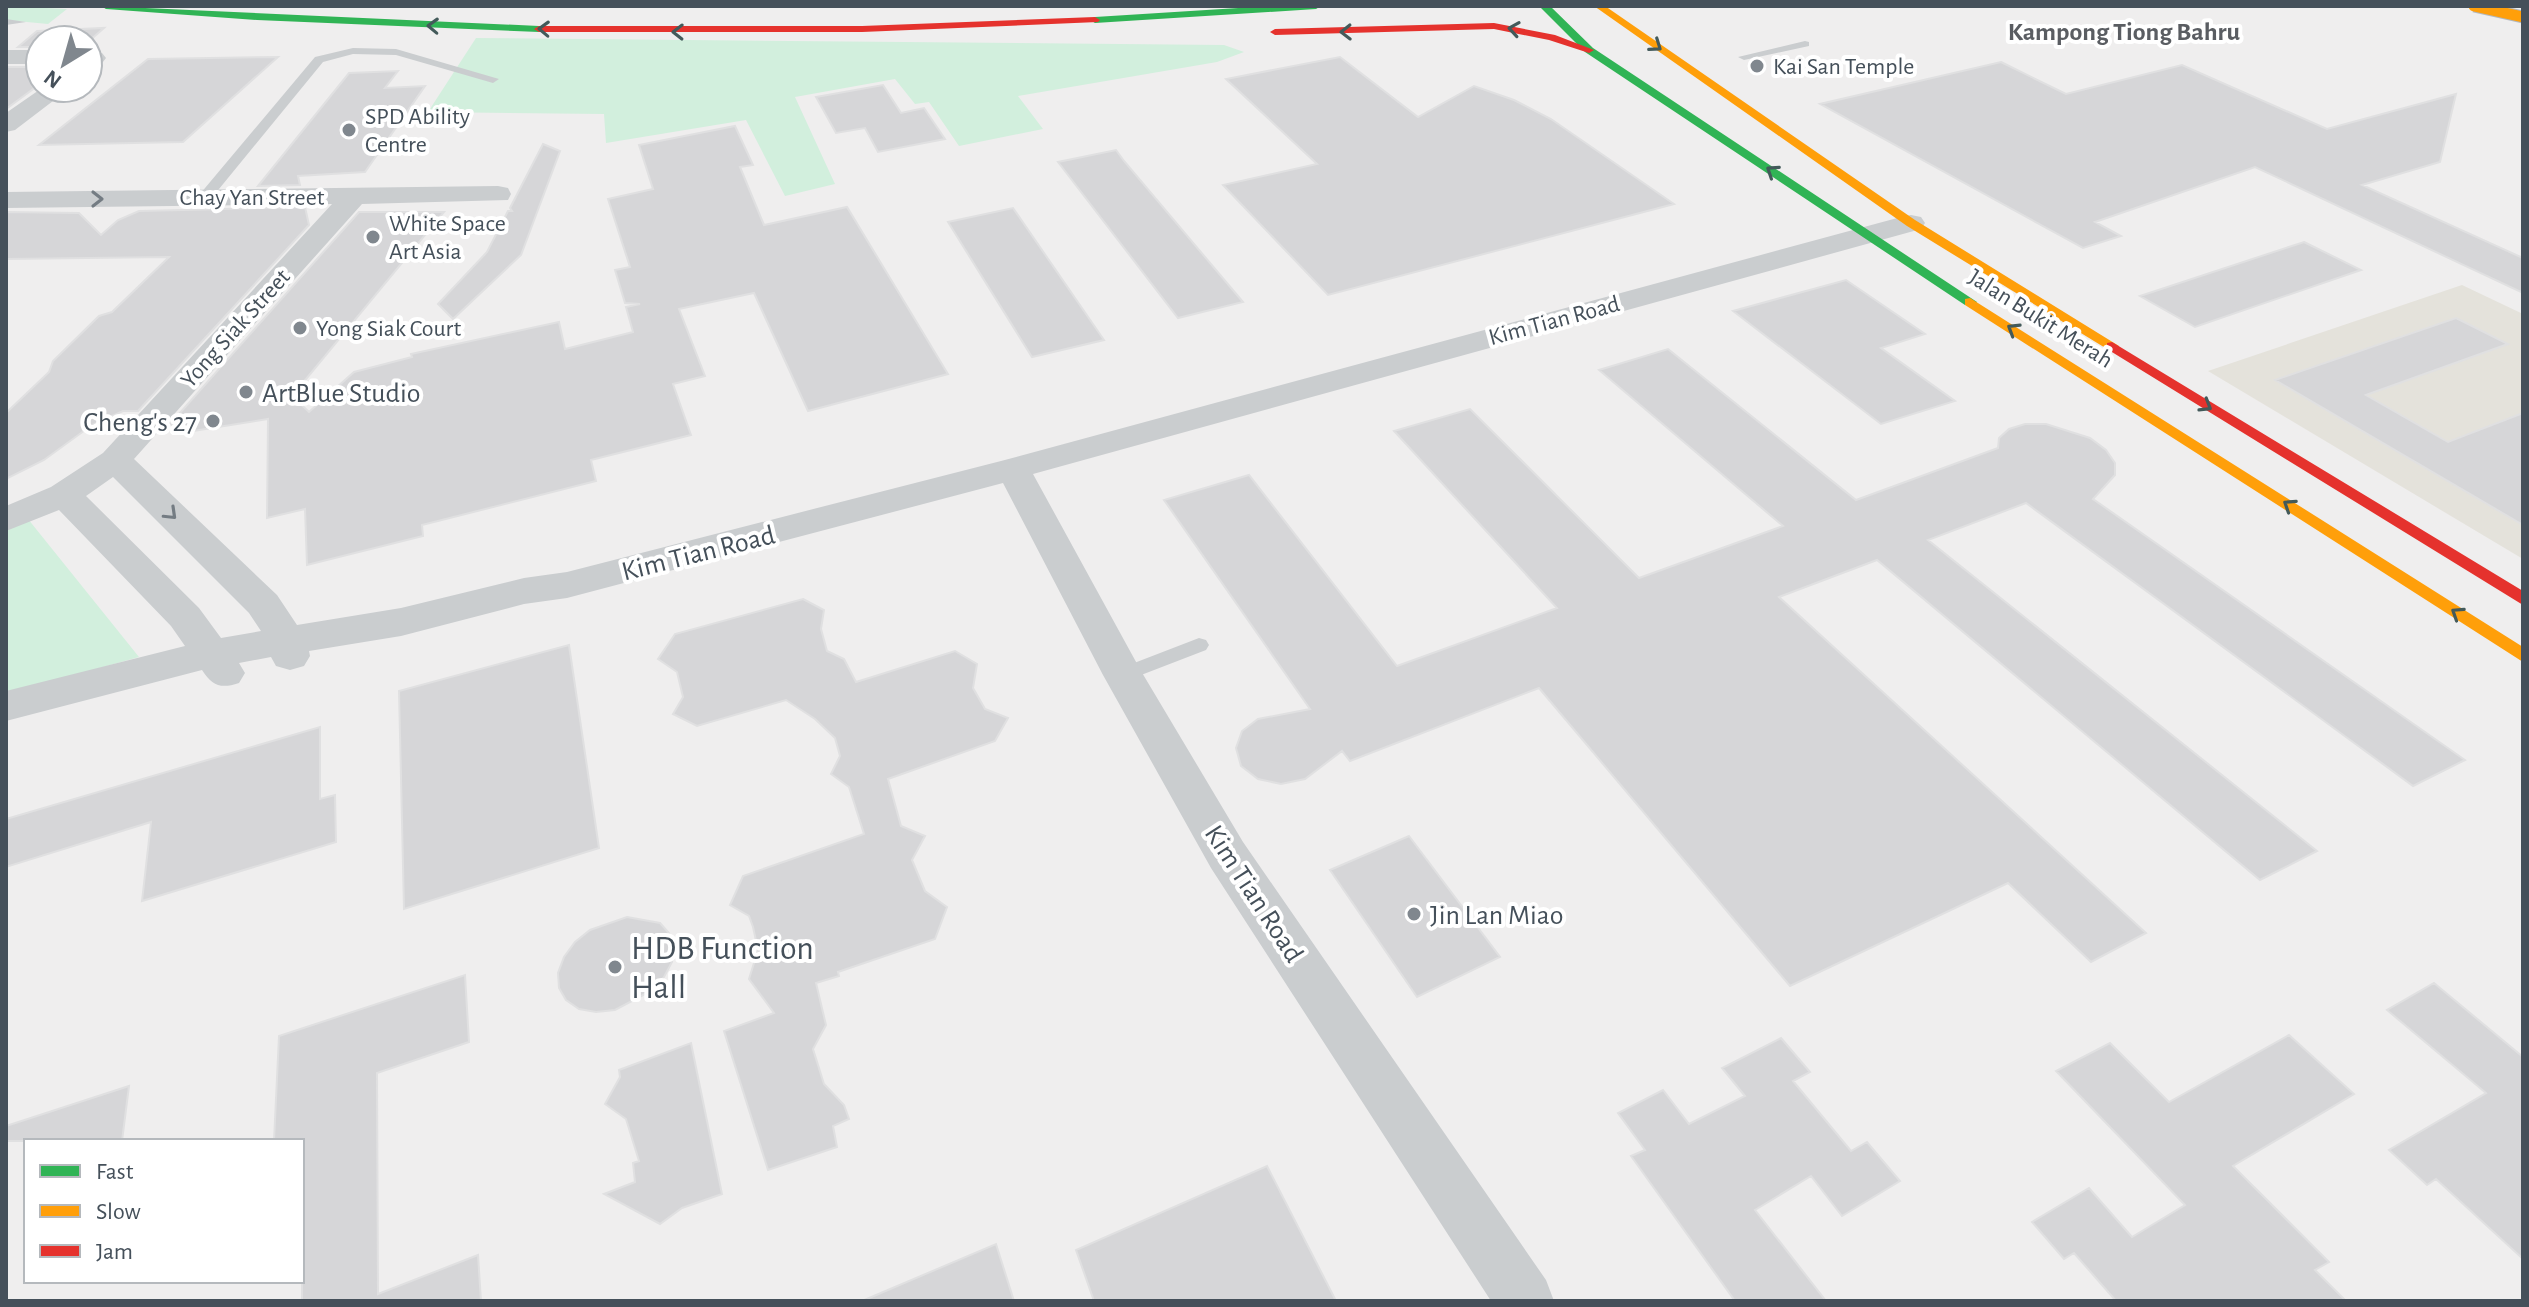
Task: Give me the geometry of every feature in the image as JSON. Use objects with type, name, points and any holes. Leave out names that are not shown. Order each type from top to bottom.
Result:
[{"type":"main road","points":[[106,6],[385,24],[756,33],[1179,24],[1316,6]]},
{"type":"main road","points":[[409,6],[593,13],[1099,6]]},
{"type":"main road","points":[[1424,28],[1461,21],[1502,6]]},
{"type":"main road","name":"Jalan Bukit Merah","points":[[1544,6],[1589,50],[1863,234],[2523,656]]},
{"type":"main road","name":"Jalan Bukit Merah","points":[[1599,6],[1911,223],[2523,599]]},
{"type":"main road","points":[[2474,6],[2523,17]]},
{"type":"main road","points":[[2493,6],[2523,17]]},
{"type":"main road","points":[[2504,6],[2523,17]]},
{"type":"main road","points":[[1257,33],[1494,26],[1551,37],[1589,50]]},
{"type":"street","points":[[6,105],[35,104]]},
{"type":"street","points":[[6,125],[35,104]]},
{"type":"street","name":"Chay Yan Street","points":[[6,200],[498,194]]},
{"type":"street","name":"Yong Siak Street","points":[[6,519],[64,495],[115,460],[354,196]]},
{"type":"street","name":"Kim Tian Road","points":[[6,729],[219,663],[288,648],[362,646],[528,604],[567,585],[1013,469],[1911,223]]},
{"type":"street","points":[[115,460],[263,604],[288,648]]},
{"type":"street","name":"Kim Tian Road","points":[[1013,469],[1123,675],[1227,855],[1525,1301]]},
{"type":"street","points":[[64,495],[185,617],[219,663]]},
{"type":"street","points":[[126,673],[174,637],[185,617]]},
{"type":"street","name":"Kim Tian Road","points":[[6,706],[126,673],[219,663]]},
{"type":"lane","points":[[6,22],[20,22]]},
{"type":"lane","points":[[1744,57],[1805,44]]},
{"type":"lane","points":[[205,197],[319,59],[353,51],[396,52],[493,79]]},
{"type":"lane","points":[[1123,675],[1199,645]]},
{"type":"shaded area","points":[[2462,285],[2523,314],[2523,559],[2208,371]]},
{"type":"green space","points":[[6,6],[67,9],[48,24],[6,20]]},
{"type":"green space","points":[[476,38],[1224,45],[1244,52],[1217,62],[1018,96],[1043,129],[959,146],[929,102],[915,104],[895,79],[795,97],[835,184],[785,196],[746,120],[606,143],[604,114],[428,112]]},
{"type":"green space","points":[[28,519],[139,657],[6,694],[6,529]]},
{"type":"building","points":[[278,57],[183,142],[39,145],[91,104],[104,104],[104,94],[148,59]]},
{"type":"building","points":[[1340,57],[1418,117],[1474,86],[1514,100],[1551,119],[1674,204],[1328,295],[1223,185],[1317,164],[1226,79]]},
{"type":"building","points":[[2001,62],[2066,94],[2182,65],[2327,129],[2456,94],[2440,162],[2362,185],[2523,258],[2523,293],[2255,167],[2095,222],[2121,236],[2083,248],[1820,104]]},
{"type":"building","points":[[6,67],[24,67],[24,96],[6,109]]},
{"type":"building","name":"SPD Ability Centre","points":[[398,71],[385,88],[425,86],[365,172],[298,176],[300,185],[258,186],[349,73]]},
{"type":"building","points":[[883,85],[901,113],[924,108],[945,139],[878,152],[865,128],[836,133],[816,97]]},
{"type":"building","points":[[735,126],[753,165],[740,167],[764,225],[847,207],[948,374],[808,411],[754,293],[679,309],[705,376],[673,384],[691,435],[591,460],[596,481],[422,525],[423,536],[307,565],[305,509],[267,518],[268,419],[187,432],[175,430],[170,424],[359,212],[444,212],[292,396],[309,412],[354,372],[412,357],[411,354],[559,322],[565,349],[633,332],[626,307],[640,304],[625,303],[615,270],[630,267],[608,199],[653,189],[639,145]]},
{"type":"building","points":[[543,144],[560,151],[521,255],[453,319],[438,304],[487,252],[508,211],[512,211],[510,208]]},
{"type":"building","points":[[1116,150],[1243,302],[1178,318],[1058,162]]},
{"type":"building","points":[[305,207],[309,225],[138,411],[123,411],[92,425],[44,460],[6,479],[6,413],[49,372],[53,361],[99,316],[112,312],[169,257],[6,259],[6,212],[79,213],[101,235],[118,220],[139,211]]},
{"type":"building","points":[[1013,208],[1104,340],[1032,357],[948,222]]},
{"type":"building","points":[[2304,242],[2361,270],[2195,327],[2140,296]]},
{"type":"building","points":[[1846,280],[1925,334],[1881,348],[1955,401],[1881,424],[1733,311]]},
{"type":"building","points":[[2456,318],[2508,344],[2366,395],[2448,442],[2523,413],[2523,525],[2275,380]]},
{"type":"building","points":[[1668,349],[1856,500],[1998,448],[1999,438],[2009,429],[2025,424],[2046,424],[2090,438],[2106,450],[2115,463],[2115,475],[2093,499],[2465,760],[2413,786],[2026,503],[1928,540],[2317,851],[2260,880],[1877,560],[1779,597],[2146,933],[2091,962],[2008,883],[1790,986],[1539,688],[1350,761],[1342,751],[1305,779],[1281,784],[1258,779],[1241,766],[1236,748],[1242,731],[1258,719],[1310,709],[1164,500],[1249,475],[1397,666],[1557,608],[1394,431],[1470,409],[1639,578],[1783,526],[1599,370]]},
{"type":"building","points":[[803,599],[824,610],[821,629],[827,651],[844,659],[856,682],[955,651],[977,664],[973,688],[985,709],[1008,718],[995,741],[888,779],[901,826],[925,836],[912,860],[925,891],[947,907],[935,939],[838,972],[839,976],[816,983],[826,1025],[813,1049],[824,1084],[844,1105],[849,1119],[833,1126],[837,1147],[768,1170],[724,1031],[774,1013],[749,979],[758,950],[749,916],[730,905],[743,876],[864,834],[849,787],[831,774],[840,756],[835,738],[815,719],[786,700],[697,726],[673,714],[683,697],[677,672],[658,659],[675,634]]},
{"type":"building","points":[[569,645],[599,848],[404,909],[399,691]]},
{"type":"building","points":[[320,727],[320,799],[335,795],[336,842],[142,901],[151,822],[6,867],[6,819]]},
{"type":"building","name":"Jin Lan Miao","points":[[1409,836],[1500,957],[1417,997],[1330,870]]},
{"type":"building","name":"HDB Function Hall","points":[[627,917],[660,923],[669,933],[674,946],[672,962],[651,991],[615,1010],[596,1012],[579,1009],[566,1000],[559,988],[558,973],[564,957],[575,942],[590,930]]},
{"type":"building","points":[[465,975],[469,1042],[377,1073],[378,1294],[478,1255],[481,1301],[302,1301],[304,1139],[274,1139],[279,1036]]},
{"type":"building","points":[[2434,983],[2523,1057],[2523,1259],[2436,1179],[2427,1185],[2389,1150],[2486,1093],[2387,1010]]},
{"type":"building","points":[[2289,1035],[2354,1094],[2233,1166],[2329,1262],[2315,1270],[2346,1301],[2116,1301],[2074,1253],[2064,1259],[2032,1222],[2089,1188],[2132,1237],[2185,1205],[2056,1071],[2110,1043],[2169,1102]]},
{"type":"building","points":[[1781,1038],[1810,1072],[1793,1081],[1851,1151],[1867,1142],[1900,1181],[1842,1216],[1811,1176],[1755,1210],[1826,1301],[1735,1301],[1631,1156],[1645,1150],[1618,1113],[1663,1090],[1689,1124],[1745,1096],[1722,1068]]},
{"type":"building","points":[[691,1043],[722,1194],[682,1208],[660,1224],[604,1194],[635,1182],[633,1163],[639,1161],[626,1119],[605,1104],[620,1077],[619,1070]]},
{"type":"building","points":[[129,1086],[122,1139],[6,1141],[6,1126]]},
{"type":"building","points":[[1267,1166],[1336,1301],[1094,1301],[1076,1250]]},
{"type":"building","points":[[996,1244],[1014,1301],[862,1301]]},
{"type":"traffic: fast","points":[[106,6],[257,17],[539,29]]},
{"type":"traffic: fast","points":[[1095,20],[1316,6]]},
{"type":"traffic: fast","points":[[1544,6],[1589,50],[1970,302]]},
{"type":"traffic: slow","points":[[1599,6],[1911,223],[2112,346]]},
{"type":"traffic: slow","points":[[2474,6],[2523,17]]},
{"type":"traffic: slow","points":[[1970,302],[2523,656]]},
{"type":"traffic: jam","points":[[539,29],[862,29],[1095,20]]},
{"type":"traffic: jam","points":[[1275,32],[1494,26],[1551,37],[1589,50]]},
{"type":"traffic: jam","points":[[2112,346],[2523,599]]},
{"type":"place","name":"Kai San Temple","points":[[1757,66]]},
{"type":"place","name":"SPD Ability Centre","points":[[349,130]]},
{"type":"place","name":"White Space Art Asia","points":[[373,237]]},
{"type":"place","name":"Yong Siak Court","points":[[300,328]]},
{"type":"place","name":"ArtBlue Studio","points":[[246,392]]},
{"type":"place","name":"Cheng's 27","points":[[213,421]]},
{"type":"place","name":"Jin Lan Miao","points":[[1414,914]]},
{"type":"place","name":"HDB Function Hall","points":[[615,967]]},
{"type":"district","name":"Kampong Tiong Bahru","points":[[2124,31]]}]
